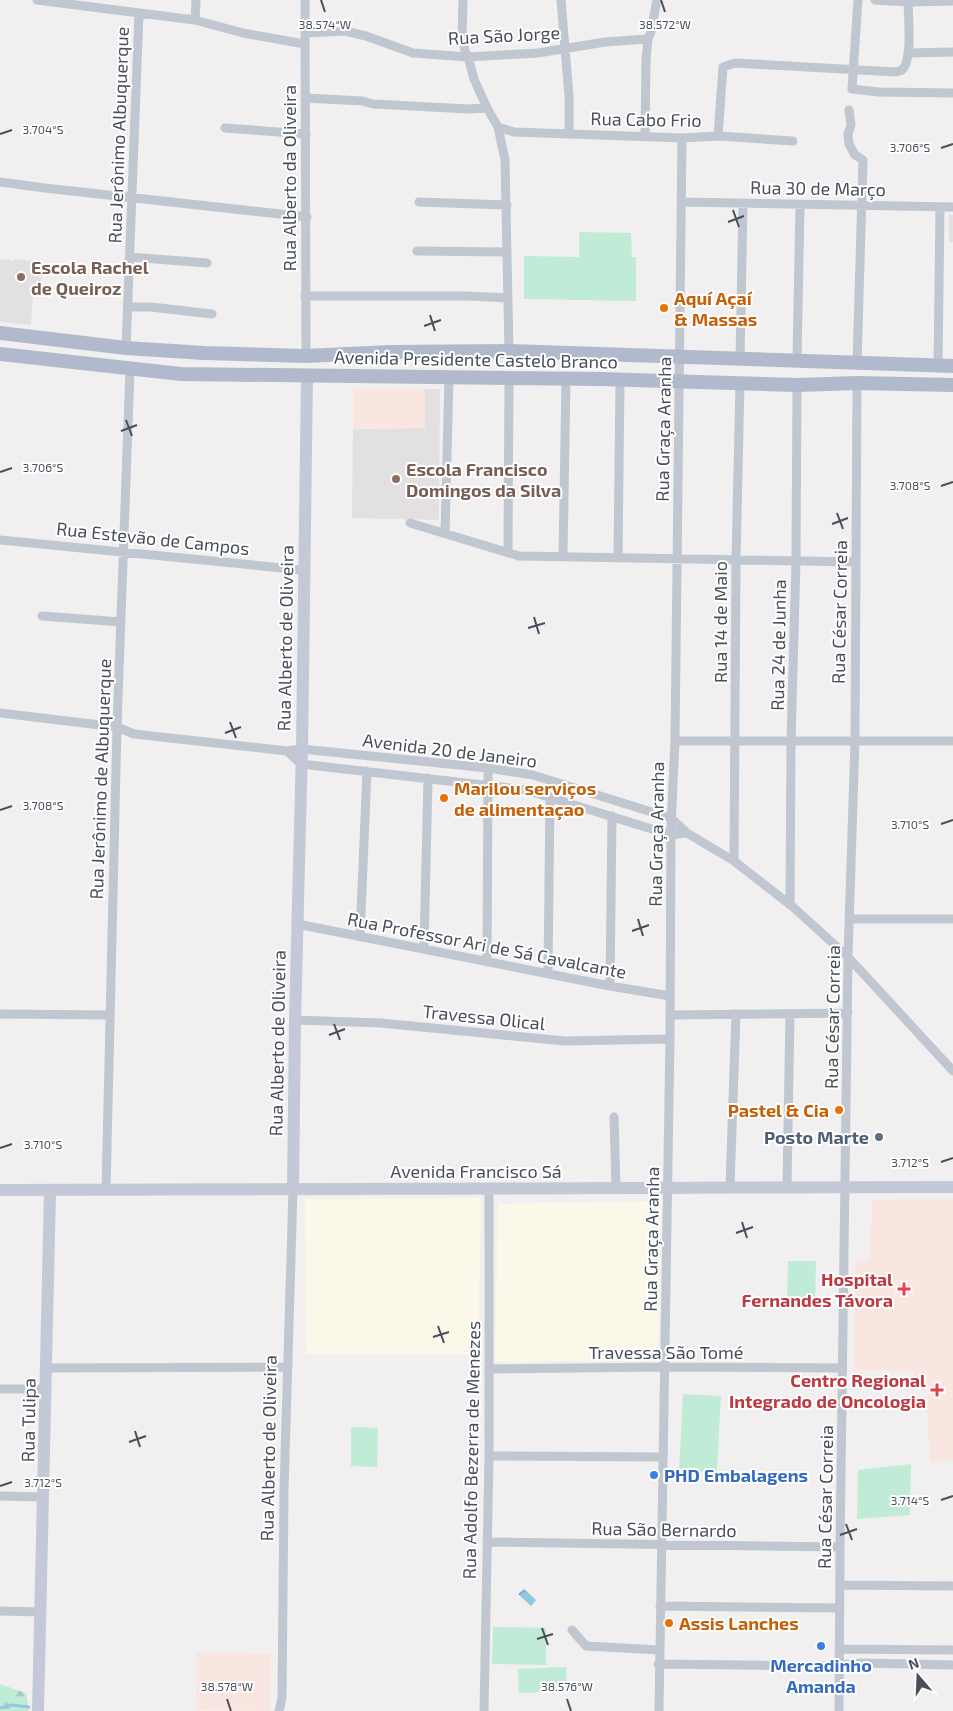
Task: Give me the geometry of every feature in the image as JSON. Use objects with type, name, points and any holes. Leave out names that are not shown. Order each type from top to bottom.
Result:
[{"type":"main road","name":"Avenida Presidente Castelo Branco","points":[[0,333],[126,348],[204,353],[306,356],[390,352],[509,351],[953,366]]},
{"type":"main road","name":"Avenida Presidente Castelo Branco","points":[[0,354],[181,374],[601,379],[797,385],[857,383],[953,385]]},
{"type":"main road","points":[[601,379],[602,354]]},
{"type":"street","points":[[37,0],[195,20],[243,33],[305,44]]},
{"type":"street","points":[[195,20],[196,0]]},
{"type":"street","name":"Rua Alberto da Oliveira","points":[[305,0],[306,356]]},
{"type":"street","points":[[463,0],[462,36],[465,51],[474,79],[498,127],[505,160],[509,351]]},
{"type":"street","points":[[561,0],[569,96],[569,134]]},
{"type":"street","points":[[645,136],[646,60],[648,39],[657,0]]},
{"type":"street","points":[[858,0],[852,89],[879,92],[953,94]]},
{"type":"street","points":[[875,0],[953,1]]},
{"type":"street","points":[[718,136],[723,67],[744,63],[896,72],[905,67],[908,53],[908,1]]},
{"type":"street","name":"Rua Jerônimo Albuquerque","points":[[126,348],[139,13]]},
{"type":"street","name":"Rua São Jorge","points":[[305,33],[345,31],[366,36],[413,53],[468,57],[538,53],[605,42],[648,39]]},
{"type":"street","points":[[908,53],[953,52]]},
{"type":"street","points":[[306,98],[362,100],[373,104],[468,109],[487,108]]},
{"type":"street","points":[[849,110],[851,125],[848,134],[849,144],[855,155],[863,160],[860,206],[857,363]]},
{"type":"street","name":"Rua Cabo Frio","points":[[498,127],[514,132],[682,138],[718,136],[793,141]]},
{"type":"street","points":[[225,128],[306,134]]},
{"type":"street","name":"Rua Graça Aranha","points":[[659,1711],[658,1664],[662,1546],[670,1039],[671,818],[675,741],[682,138]]},
{"type":"street","points":[[0,182],[307,217]]},
{"type":"street","points":[[419,202],[507,205]]},
{"type":"street","name":"Rua 30 de Março","points":[[682,202],[953,207]]},
{"type":"street","points":[[740,360],[743,203]]},
{"type":"street","points":[[797,360],[800,204]]},
{"type":"street","points":[[938,366],[940,207]]},
{"type":"street","points":[[417,251],[506,252]]},
{"type":"street","points":[[130,257],[208,263]]},
{"type":"street","points":[[305,296],[468,296],[508,298]]},
{"type":"street","points":[[128,307],[151,307],[212,314]]},
{"type":"street","name":"Rua Jerônimo de Albuquerque","points":[[106,1190],[117,727],[130,369]]},
{"type":"street","name":"Rua Alberto de Oliveira","points":[[279,1711],[282,1698],[284,1490],[293,1190],[307,375]]},
{"type":"street","points":[[445,533],[449,377]]},
{"type":"street","points":[[508,378],[508,553]]},
{"type":"street","points":[[563,556],[566,379]]},
{"type":"street","points":[[618,558],[620,380]]},
{"type":"street","name":"Rua 14 de Maio","points":[[734,861],[736,560],[740,383]]},
{"type":"street","name":"Rua César Correia","points":[[839,1711],[848,957],[855,740],[857,383]]},
{"type":"street","name":"Rua 24 de Junha","points":[[790,905],[797,385]]},
{"type":"street","points":[[410,523],[519,556],[856,562]]},
{"type":"street","name":"Rua Estevão de Campos","points":[[0,540],[303,570]]},
{"type":"street","points":[[42,616],[121,622]]},
{"type":"street","name":"Avenida 20 de Janeiro","points":[[0,713],[117,727],[134,734],[287,751],[302,749],[488,768],[532,775],[671,818],[687,833],[734,861],[790,905],[848,957],[953,1071]]},
{"type":"street","points":[[675,741],[953,741]]},
{"type":"street","points":[[287,751],[301,764]]},
{"type":"street","name":"Avenida 20 de Janeiro","points":[[301,764],[526,790],[671,834],[687,833]]},
{"type":"street","points":[[487,962],[488,768]]},
{"type":"street","points":[[360,936],[367,771]]},
{"type":"street","points":[[424,948],[428,778]]},
{"type":"street","points":[[548,973],[550,797]]},
{"type":"street","points":[[610,986],[612,816]]},
{"type":"street","points":[[850,919],[953,919]]},
{"type":"street","name":"Rua Professor Ari de Sá Cavalcante","points":[[297,924],[610,986],[670,996]]},
{"type":"street","points":[[670,1015],[848,1013]]},
{"type":"street","points":[[0,1014],[110,1015]]},
{"type":"street","points":[[730,1186],[736,1014]]},
{"type":"street","points":[[787,1186],[790,1014]]},
{"type":"street","name":"Travessa Olical","points":[[295,1020],[382,1023],[565,1041],[670,1039]]},
{"type":"street","points":[[614,1117],[616,1188]]},
{"type":"street","name":"Avenida Francisco Sá","points":[[0,1190],[489,1189],[730,1186],[953,1187]]},
{"type":"street","name":"Rua Adolfo Bezerra de Menezes","points":[[484,1711],[489,1456],[489,1189]]},
{"type":"street","name":"Rua Tulipa","points":[[38,1711],[50,1191]]},
{"type":"street","points":[[47,1368],[288,1367]]},
{"type":"street","name":"Travessa São Tomé","points":[[489,1369],[665,1367],[843,1368]]},
{"type":"street","points":[[0,1389],[46,1389]]},
{"type":"street","points":[[489,1456],[663,1457]]},
{"type":"street","points":[[0,1496],[44,1497]]},
{"type":"street","name":"Rua São Bernardo","points":[[487,1542],[840,1548]]},
{"type":"street","points":[[840,1585],[953,1586]]},
{"type":"street","points":[[660,1606],[840,1608]]},
{"type":"street","points":[[0,1611],[41,1612]]},
{"type":"street","points":[[572,1630],[586,1646],[659,1650]]},
{"type":"street","points":[[839,1649],[953,1650]]},
{"type":"street","points":[[658,1664],[839,1665],[863,1663],[953,1665]]},
{"type":"shaded area","points":[[949,215],[953,215],[953,242],[949,242]]},
{"type":"shaded area","name":"Escola Rachel de Queiroz","points":[[0,259],[42,262],[41,293],[33,293],[31,325],[0,322]]},
{"type":"shaded area","points":[[353,389],[425,389],[425,428],[353,429]]},
{"type":"shaded area","name":"Escola Francisco Domingos da Silva","points":[[425,389],[440,389],[439,520],[352,518],[353,429],[425,428]]},
{"type":"shaded area","points":[[481,1198],[478,1354],[306,1354],[305,1199]]},
{"type":"shaded area","points":[[953,1199],[953,1460],[930,1462],[928,1391],[914,1389],[914,1371],[854,1370],[855,1260],[870,1260],[872,1200]]},
{"type":"shaded area","points":[[661,1201],[658,1360],[495,1362],[498,1204]]},
{"type":"shaded area","points":[[197,1652],[271,1654],[270,1711],[196,1710]]},
{"type":"green space","points":[[579,232],[631,233],[632,257],[636,257],[636,301],[524,299],[524,256],[579,257]]},
{"type":"green space","points":[[788,1261],[816,1261],[815,1307],[787,1306]]},
{"type":"green space","points":[[683,1394],[721,1396],[717,1472],[679,1471]]},
{"type":"green space","points":[[351,1427],[378,1428],[377,1467],[351,1466]]},
{"type":"green space","points":[[911,1464],[910,1515],[857,1519],[858,1470]]},
{"type":"green space","points":[[493,1627],[546,1628],[546,1665],[492,1664]]},
{"type":"green space","points":[[566,1667],[567,1691],[519,1693],[518,1669]]},
{"type":"green space","points":[[0,1684],[26,1693],[29,1711],[0,1711]]},
{"type":"water","points":[[524,1589],[536,1600],[531,1606],[518,1594]]},
{"type":"waterway","points":[[0,1708],[11,1705],[29,1707]]},
{"type":"place","name":"Escola Rachel de Queiroz","points":[[21,277]]},
{"type":"place","name":"Aquí Açaí & Massas","points":[[664,308]]},
{"type":"place","name":"Escola Francisco Domingos da Silva","points":[[396,479]]},
{"type":"place","name":"Marilou serviços de alimentaçao","points":[[444,798]]},
{"type":"place","name":"Pastel & Cia","points":[[839,1110]]},
{"type":"place","name":"Posto Marte","points":[[879,1137]]},
{"type":"place","name":"Hospital Fernandes Távora","points":[[904,1289]]},
{"type":"place","name":"Centro Regional Integrado de Oncologia","points":[[937,1390]]},
{"type":"place","name":"PHD Embalagens","points":[[654,1475]]},
{"type":"place","name":"Assis Lanches","points":[[669,1623]]},
{"type":"place","name":"Mercadinho Amanda","points":[[821,1646]]}]
